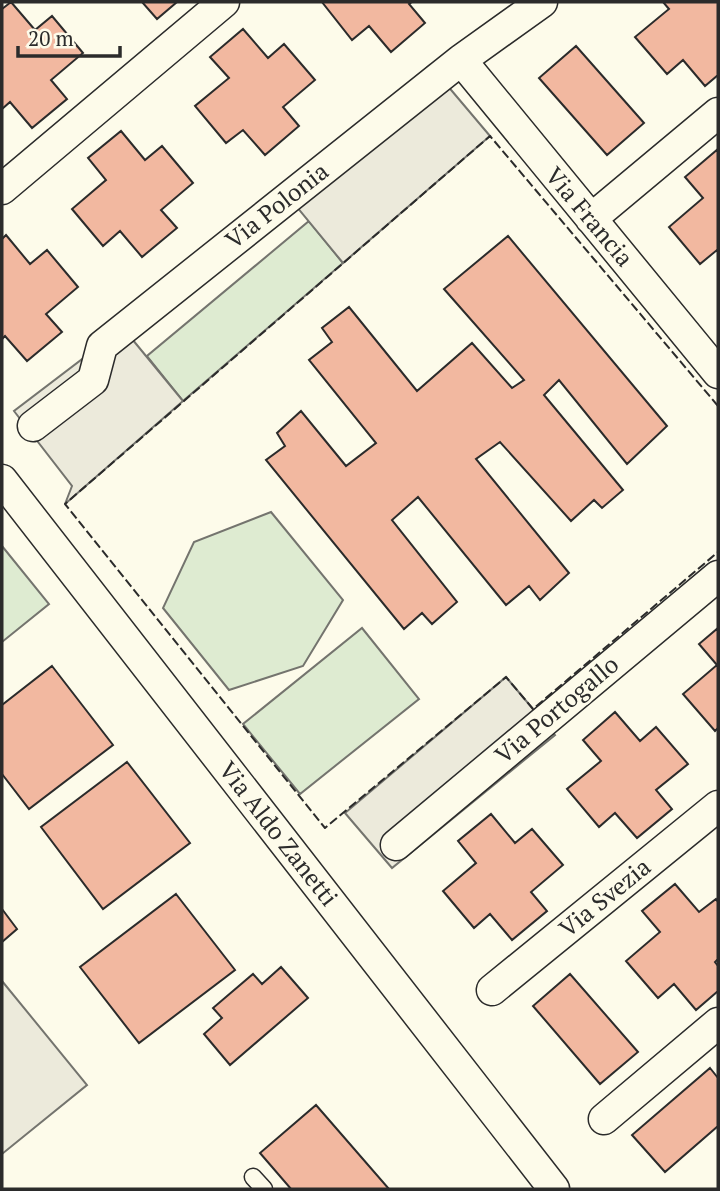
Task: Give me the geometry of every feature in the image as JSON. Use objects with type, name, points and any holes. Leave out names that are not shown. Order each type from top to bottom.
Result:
[{"type":"street","points":[[2,189],[224,2]]},
{"type":"street","name":"Via Polonia","points":[[33,426],[93,380],[102,346],[527,6]]},
{"type":"street","name":"Via Francia","points":[[461,60],[591,219],[712,354]]},
{"type":"street","points":[[591,219],[718,113]]},
{"type":"street","name":"Via Aldo Zanetti","points":[[2,480],[554,1189]]},
{"type":"street","name":"Via Portogallo","points":[[396,845],[718,576]]},
{"type":"street","name":"Via Svezia","points":[[492,989],[718,806]]},
{"type":"street","points":[[604,1119],[718,1023]]},
{"type":"green space","points":[[309,221],[343,263],[183,401],[147,356]]},
{"type":"green space","points":[[271,512],[343,600],[303,666],[229,690],[163,608],[194,542]]},
{"type":"green space","points":[[2,546],[49,604],[2,642]]},
{"type":"green space","points":[[362,628],[419,699],[300,794],[243,724]]},
{"type":"shaded area","points":[[430,65],[490,136],[343,263],[282,189]]},
{"type":"shaded area","points":[[123,328],[183,401],[65,504],[72,486],[14,411]]},
{"type":"shaded area","points":[[506,677],[555,735],[392,868],[345,813]]},
{"type":"shaded area","points":[[2,981],[87,1085],[2,1154]]},
{"type":"building","points":[[11,2],[35,30],[52,16],[83,53],[51,80],[67,99],[32,128],[10,102],[2,109],[2,9]]},
{"type":"building","points":[[142,2],[177,2],[157,19]]},
{"type":"building","points":[[322,2],[412,2],[409,4],[425,23],[391,52],[369,26],[352,40]]},
{"type":"building","points":[[663,2],[718,2],[718,75],[705,86],[683,60],[667,74],[635,37],[669,9]]},
{"type":"building","points":[[243,29],[268,58],[284,44],[315,80],[283,107],[299,126],[265,155],[243,130],[226,143],[195,106],[229,78],[210,57]]},
{"type":"building","points":[[576,46],[644,123],[607,155],[539,78]]},
{"type":"building","points":[[121,131],[145,160],[162,146],[193,183],[161,210],[177,228],[142,257],[120,231],[103,246],[72,209],[106,180],[88,158]]},
{"type":"building","points":[[718,149],[718,251],[700,264],[669,227],[703,198],[685,177]]},
{"type":"building","points":[[6,235],[30,264],[47,250],[78,287],[46,314],[62,332],[27,361],[5,336],[2,339],[2,239]]},
{"type":"building","points":[[508,236],[667,426],[627,464],[559,380],[544,395],[623,490],[602,508],[594,500],[571,521],[500,442],[476,459],[569,573],[540,600],[529,586],[506,605],[418,497],[392,520],[457,602],[432,624],[422,613],[404,629],[266,460],[285,446],[277,433],[301,411],[346,466],[376,443],[309,360],[332,342],[322,328],[349,307],[417,391],[472,343],[512,388],[524,380],[444,289]]},
{"type":"building","points":[[718,628],[718,728],[715,731],[683,694],[717,665],[699,644]]},
{"type":"building","points":[[52,666],[113,745],[29,809],[2,774],[2,705]]},
{"type":"building","points":[[615,712],[640,741],[656,727],[688,764],[656,790],[672,809],[637,838],[615,813],[599,827],[567,789],[601,761],[583,740]]},
{"type":"building","points":[[127,762],[190,843],[103,909],[41,827]]},
{"type":"building","points":[[491,814],[515,843],[532,829],[563,865],[531,892],[547,911],[512,940],[490,914],[474,928],[443,891],[476,863],[458,841]]},
{"type":"building","points":[[675,884],[699,912],[716,899],[718,902],[718,959],[715,962],[718,966],[718,991],[696,1010],[674,984],[658,998],[626,961],[660,932],[642,911]]},
{"type":"building","points":[[176,894],[235,970],[139,1043],[80,967]]},
{"type":"building","points":[[2,909],[17,929],[2,942]]},
{"type":"building","points":[[281,967],[308,998],[230,1065],[204,1034],[222,1018],[213,1008],[253,974],[262,984]]},
{"type":"building","points":[[570,974],[638,1052],[600,1084],[533,1006]]},
{"type":"building","points":[[710,1068],[718,1078],[718,1126],[665,1172],[632,1135]]},
{"type":"building","points":[[316,1105],[389,1189],[291,1189],[260,1153]]},
{"type":"fence","points":[[718,406],[490,136],[65,504],[325,828],[506,677],[533,709],[718,552]]}]
